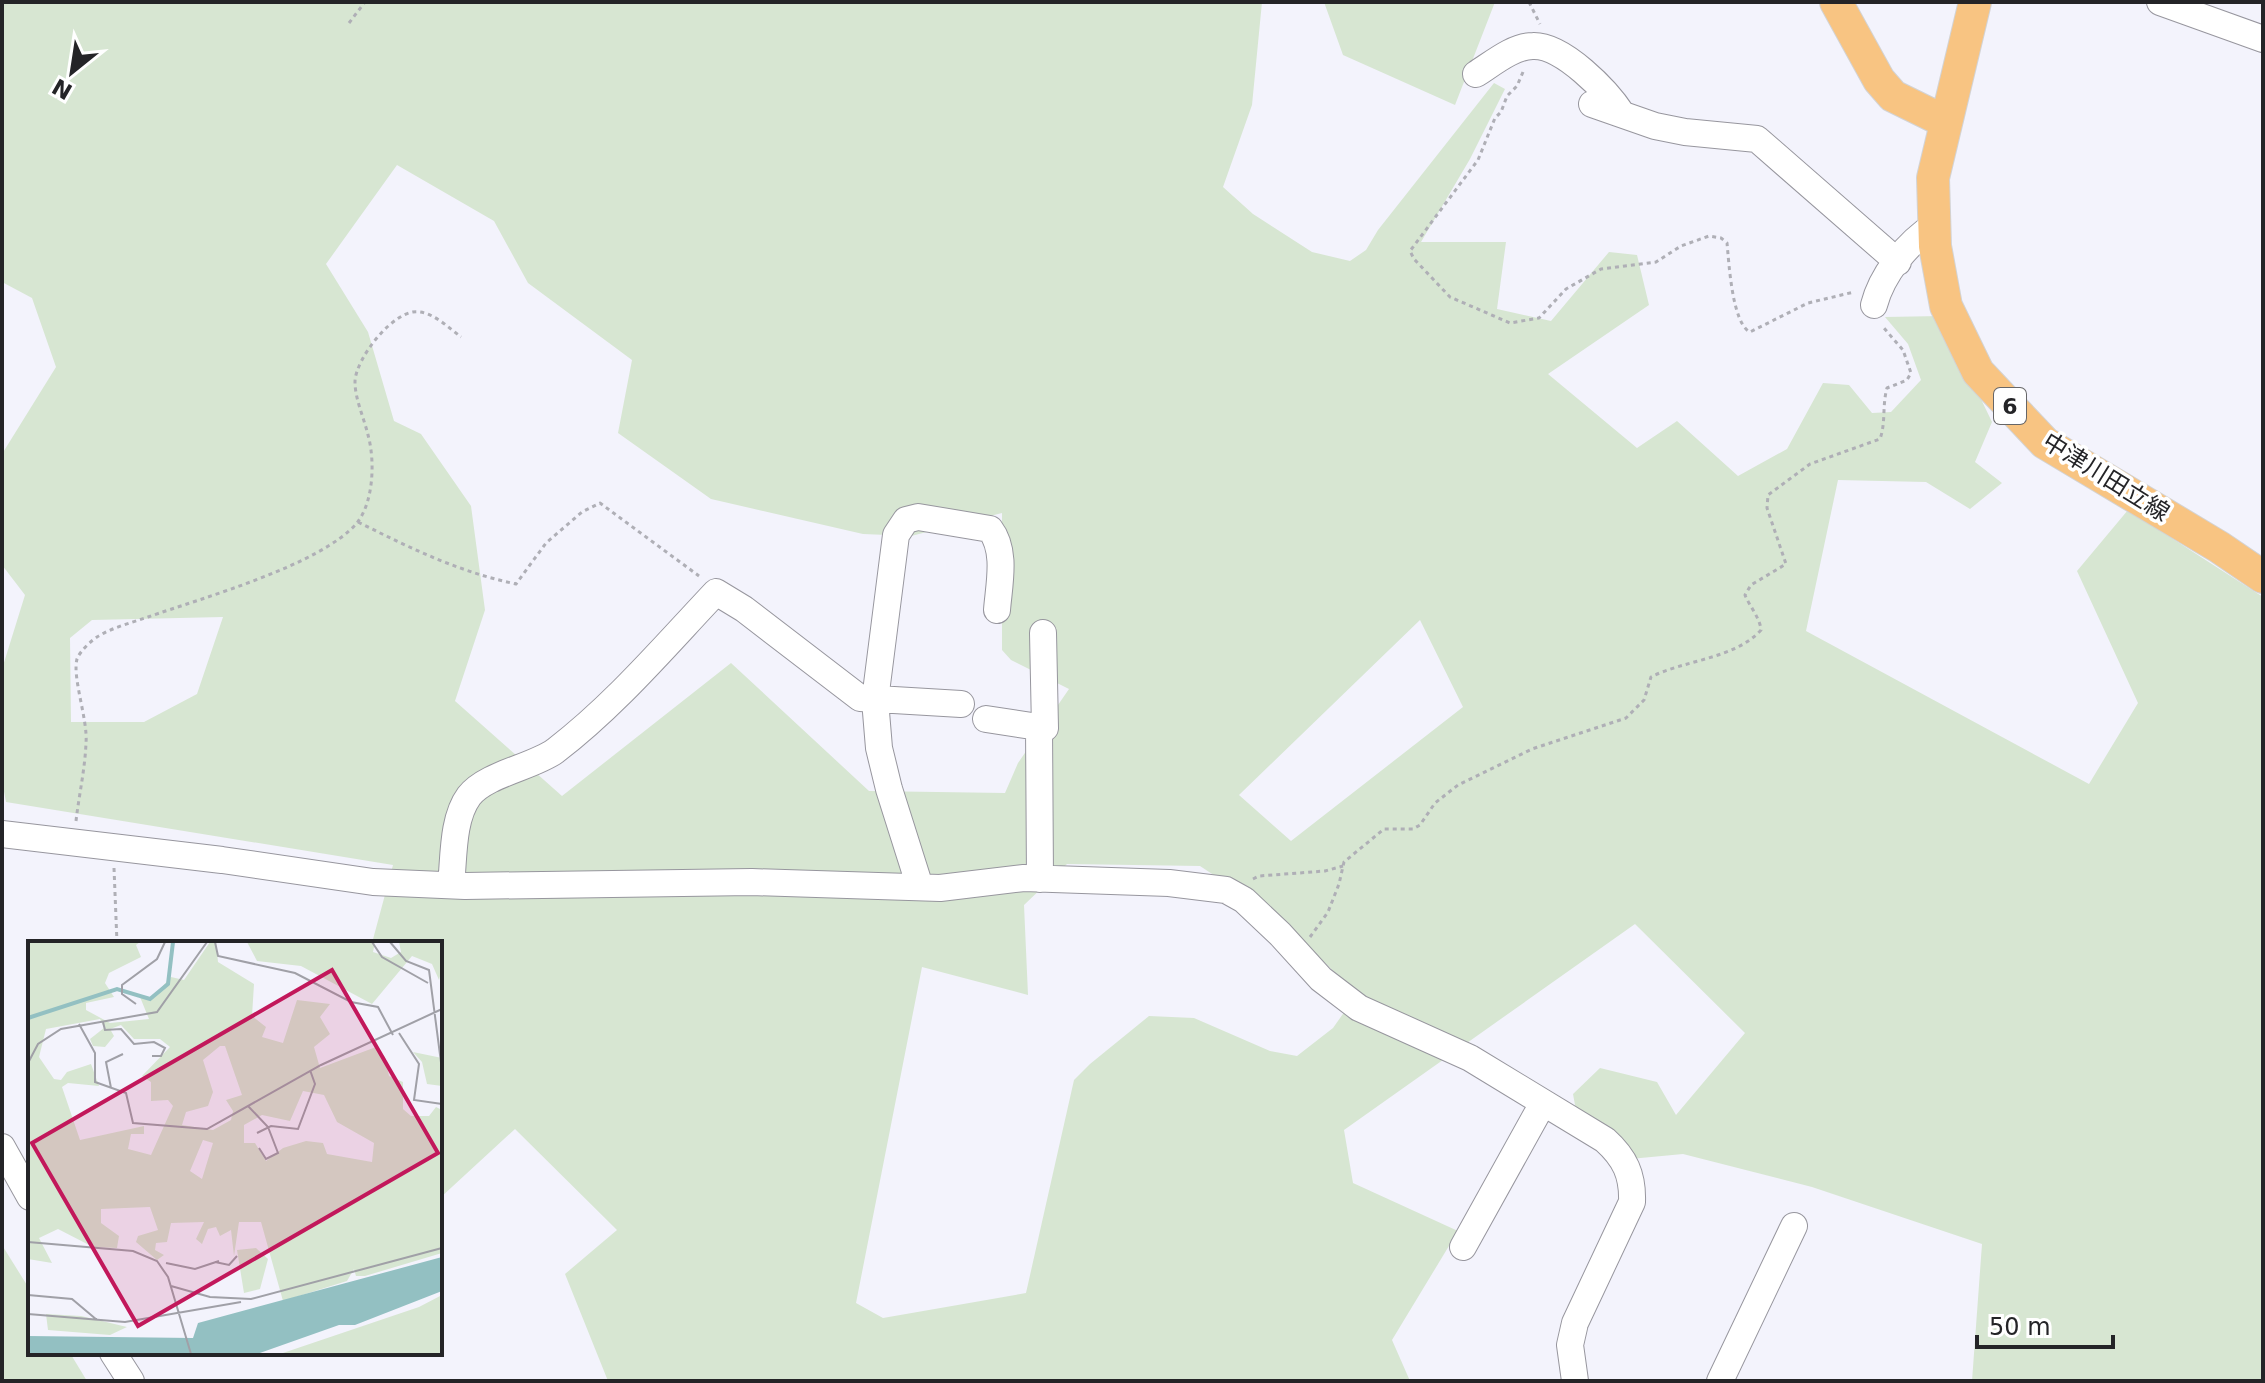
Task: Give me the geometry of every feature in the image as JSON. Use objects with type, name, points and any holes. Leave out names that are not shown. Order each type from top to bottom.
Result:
[{"type":"main road","points":[[1836,2],[1879,80],[1893,96],[1947,115]]},
{"type":"main road","name":"中津川田立線","points":[[1975,2],[1933,178],[1935,246],[1946,306],[1978,372],[2045,443],[2219,547],[2263,577]]},
{"type":"street","points":[[2160,2],[2263,39]]},
{"type":"street","points":[[1476,74],[1515,51],[1532,46],[1549,50],[1585,73],[1610,95],[1622,114]]},
{"type":"street","points":[[1592,104],[1685,132],[1757,139],[1898,262]]},
{"type":"street","points":[[1876,299],[1915,238],[1935,225]]},
{"type":"street","points":[[920,887],[879,748],[875,700],[896,535],[906,520],[918,517],[990,529],[996,536],[1000,551],[997,610]]},
{"type":"street","points":[[451,885],[459,819],[470,795],[488,783],[551,754],[594,720],[716,592],[744,609],[860,698],[961,704]]},
{"type":"street","points":[[986,719],[1045,728],[1043,633]]},
{"type":"street","points":[[1039,727],[1040,879]]},
{"type":"street","points":[[2,834],[373,882],[451,885],[752,882],[920,887],[1040,879],[1169,883],[1226,890],[1239,897],[1321,979],[1359,1008],[1470,1058],[1612,1145],[1628,1168],[1633,1184],[1632,1202],[1575,1323],[1570,1345],[1575,1381]]},
{"type":"street","points":[[1463,1247],[1543,1103]]},
{"type":"street","points":[[2,1147],[28,1193]]},
{"type":"street","points":[[1720,1381],[1794,1226]]},
{"type":"street","points":[[114,1355],[131,1381]]},
{"type":"path","points":[[349,23],[365,2]]},
{"type":"path","points":[[1295,950],[1317,931],[1328,912],[1344,862],[1384,829],[1413,829],[1420,825],[1435,803],[1458,785],[1532,749],[1626,718],[1644,700],[1651,677],[1716,656],[1755,636],[1761,630],[1760,621],[1751,611],[1745,595],[1751,585],[1786,564],[1767,508],[1768,495],[1810,464],[1880,439],[1885,425],[1882,404],[1887,388],[1907,380],[1911,373],[1903,350],[1880,324],[1876,299],[1853,292],[1808,303],[1750,332],[1745,330],[1740,322],[1727,243],[1721,238],[1709,236],[1681,246],[1656,262],[1601,269],[1566,289],[1539,318],[1510,323],[1450,297],[1410,251],[1478,160],[1495,118],[1507,96],[1517,86],[1523,71],[1549,50],[1550,42],[1529,2]]},
{"type":"path","points":[[73,843],[87,742],[77,675],[77,659],[83,651],[95,638],[114,628],[242,584],[309,557],[357,522],[369,497],[371,477],[369,439],[355,384],[362,360],[398,317],[413,311],[433,317],[461,337]]},
{"type":"path","points":[[357,522],[441,563],[481,577],[516,584],[546,543],[582,512],[600,503],[627,520],[716,592]]},
{"type":"path","points":[[113,848],[117,941]]},
{"type":"path","points":[[1239,897],[1250,880],[1259,876],[1325,871],[1343,866]]},
{"type":"green space","points":[[2,2],[1262,2],[1252,105],[1223,187],[1253,214],[1312,252],[1350,261],[1366,250],[1378,230],[1494,83],[1505,89],[1470,159],[1421,242],[1506,242],[1497,309],[1551,321],[1609,252],[1637,255],[1649,305],[1548,374],[1637,448],[1677,421],[1738,476],[1787,449],[1823,383],[1849,385],[1872,413],[1891,412],[1921,380],[1908,344],[1885,317],[1941,316],[1992,422],[1975,462],[2002,483],[1970,509],[1926,482],[1838,480],[1806,631],[2089,784],[2138,703],[2077,571],[2128,510],[2263,597],[2263,1381],[1972,1381],[1982,1244],[1812,1187],[1683,1154],[1630,1159],[1577,1116],[1573,1094],[1600,1068],[1657,1082],[1676,1115],[1745,1033],[1635,924],[1344,1130],[1353,1183],[1458,1231],[1392,1340],[1410,1381],[608,1381],[565,1274],[617,1230],[515,1129],[442,1196],[442,941],[373,941],[393,865],[6,802],[2,781],[2,669],[25,595],[2,565],[2,454],[56,367],[32,298],[2,282]],"holes":[[[397,165],[494,221],[528,283],[632,360],[618,433],[711,499],[863,534],[911,536],[1002,513],[1002,650],[1011,660],[1069,689],[1018,763],[1005,793],[869,791],[731,663],[562,796],[455,701],[485,610],[471,506],[421,434],[394,421],[368,332],[326,264]],[[223,617],[197,694],[144,722],[71,722],[70,638],[92,620]],[[1420,620],[1463,707],[1291,841],[1239,795]],[[1067,864],[1200,866],[1279,918],[1357,994],[1333,1028],[1297,1056],[1270,1051],[1194,1018],[1149,1016],[1074,1080],[1026,1293],[883,1318],[856,1303],[922,967],[1028,995],[1024,905]]]},
{"type":"green space","points":[[1324,2],[1495,2],[1455,105],[1343,55]]},
{"type":"green space","points":[[2,1245],[28,1287],[28,1355],[71,1355],[87,1381],[2,1381]]}]
